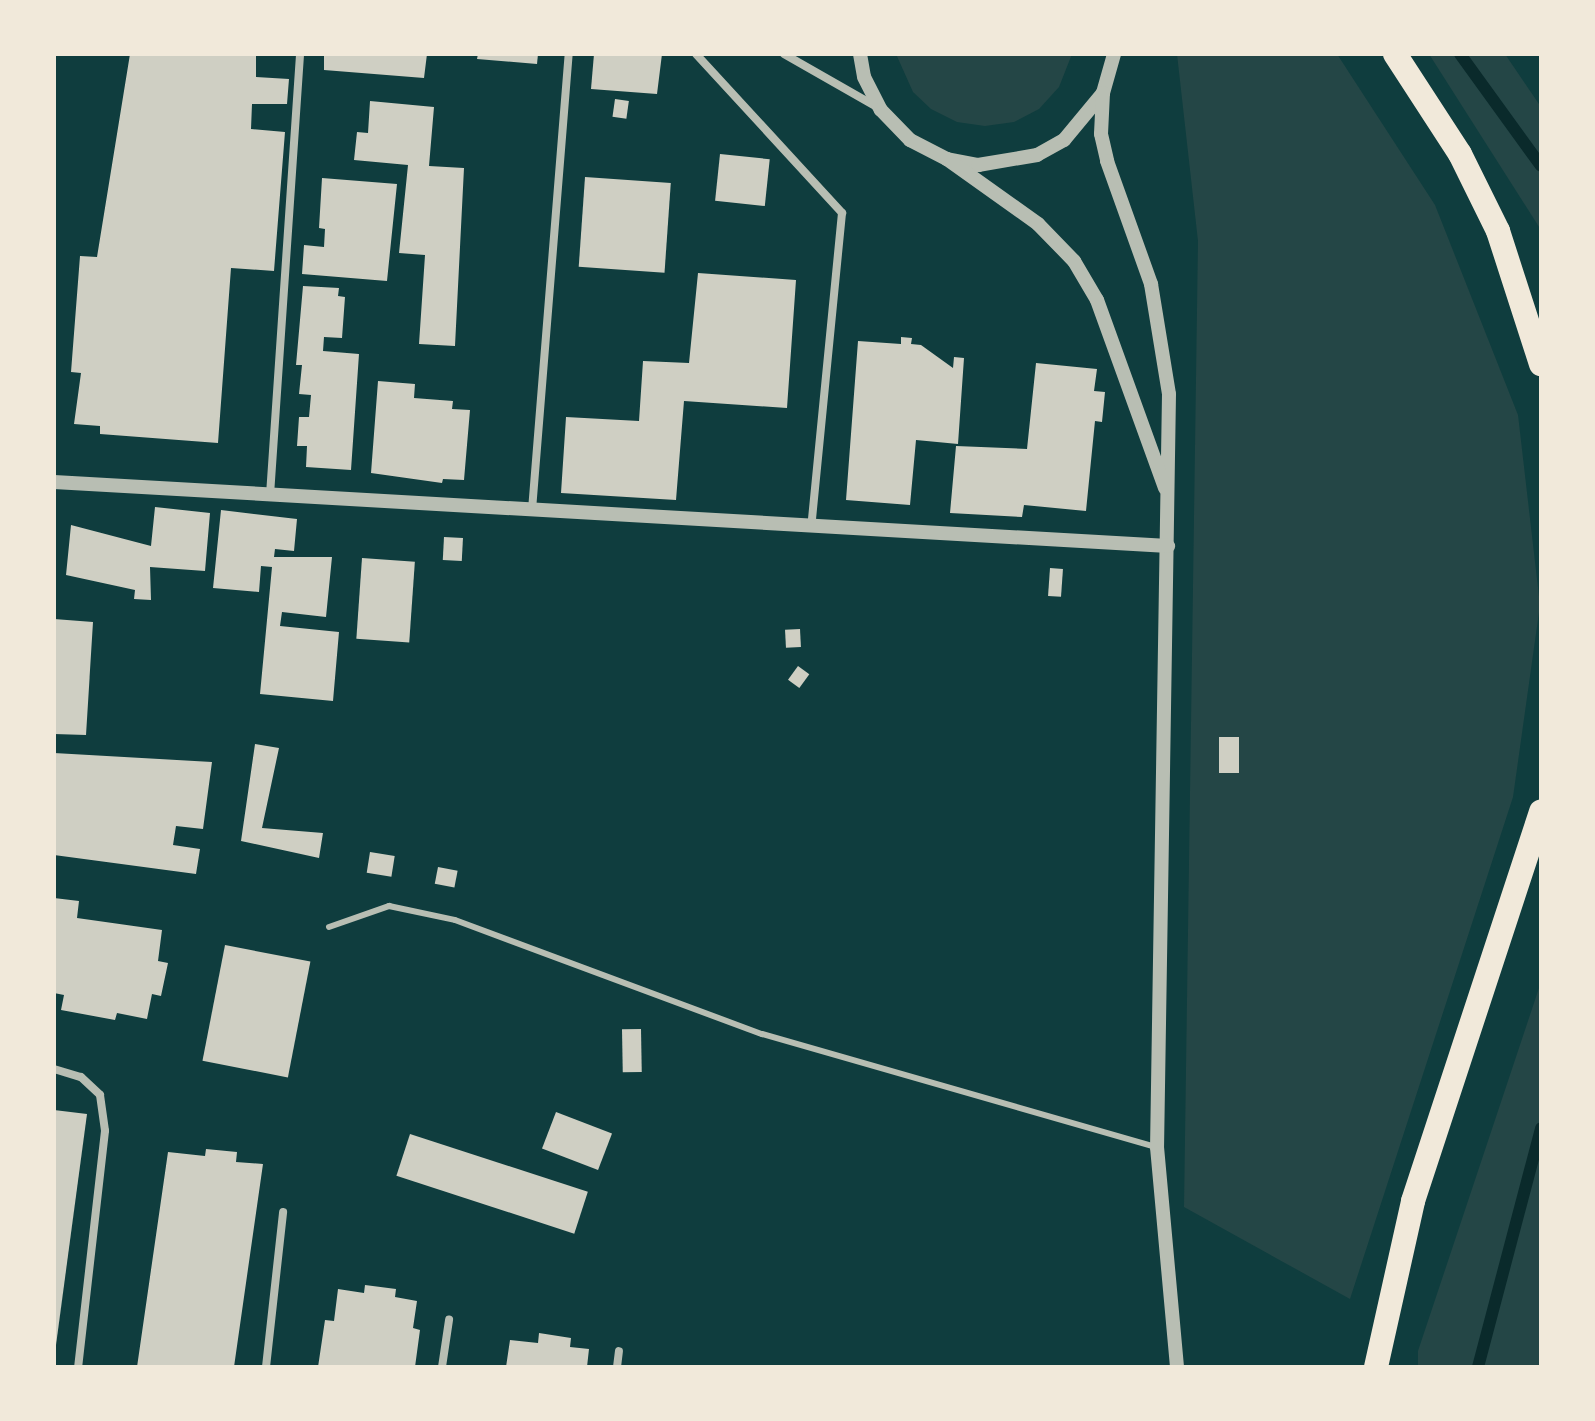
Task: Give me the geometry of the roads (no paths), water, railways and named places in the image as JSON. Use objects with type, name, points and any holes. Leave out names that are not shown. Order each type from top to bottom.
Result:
[{"type":"highway","points":[[1395,54],[1460,154],[1498,231],[1541,364]]},
{"type":"highway","points":[[1376,1367],[1413,1201],[1541,811]]},
{"type":"street","points":[[270,495],[300,54]]},
{"type":"street","points":[[532,510],[569,54]]},
{"type":"street","points":[[696,54],[842,213],[811,527]]},
{"type":"street","points":[[784,54],[881,110],[910,140],[947,159],[1038,224],[1074,261],[1097,300],[1125,369],[1169,500]]},
{"type":"street","points":[[860,54],[864,77],[881,110]]},
{"type":"street","points":[[1114,54],[1103,93],[1101,134],[1110,174],[1151,284],[1166,378],[1169,500],[1157,1147],[1177,1367]]},
{"type":"street","points":[[947,159],[978,165],[1037,155],[1086,119],[1103,93]]},
{"type":"street","points":[[54,482],[1168,546]]},
{"type":"street","points":[[54,1069],[81,1077],[100,1095],[105,1131],[78,1367]]},
{"type":"street","points":[[266,1367],[283,1212]]},
{"type":"street","points":[[442,1367],[449,1320]]},
{"type":"street","points":[[617,1367],[619,1351]]},
{"type":"lane","points":[[329,927],[389,906],[455,920],[762,1034],[1157,1147]]},
{"type":"waterway","points":[[1460,54],[1541,166]]},
{"type":"waterway","points":[[1478,1367],[1541,1128]]}]
